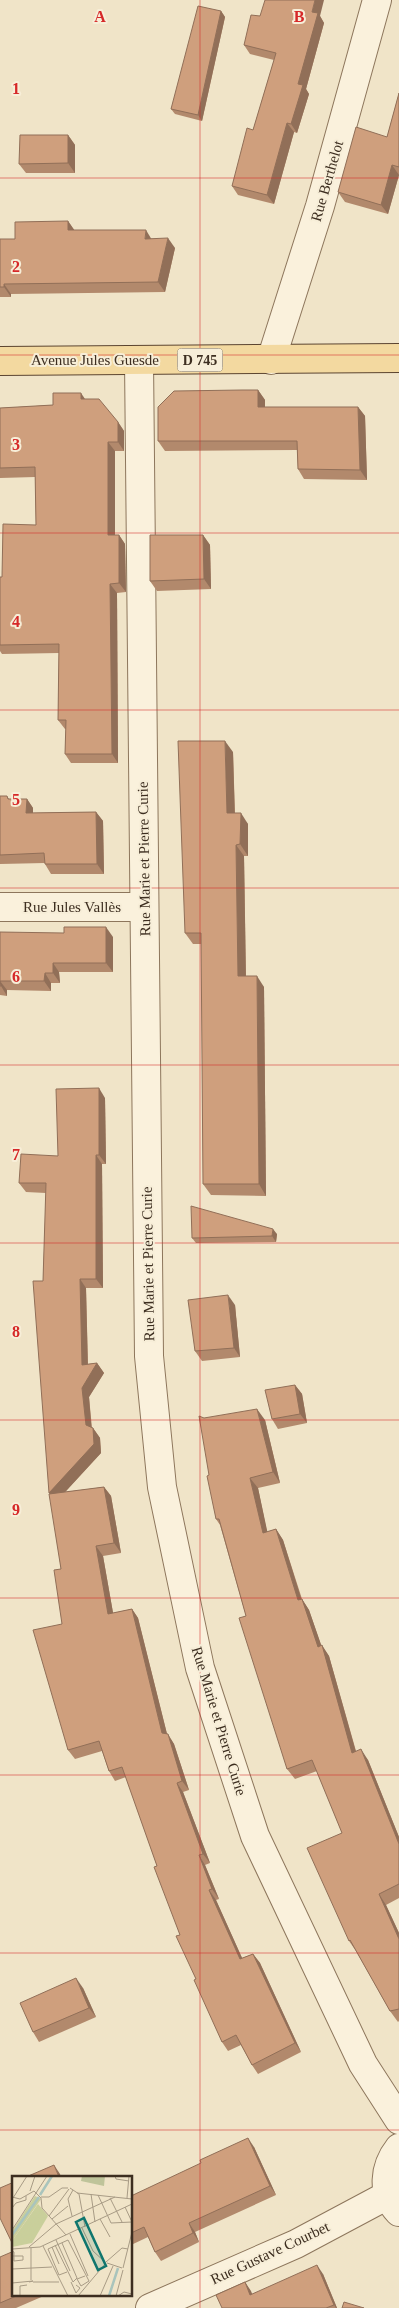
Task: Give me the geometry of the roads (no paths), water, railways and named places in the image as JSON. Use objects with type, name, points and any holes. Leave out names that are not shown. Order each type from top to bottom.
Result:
[{"type":"main road","name":"Avenue Jules Guesde","points":[[0,361],[399,358]]},
{"type":"street","name":"Rue Berthelot","points":[[271,360],[320,206],[378,0]]},
{"type":"street","name":"Rue Marie et Pierre Curie","points":[[139,360],[149,1356],[166,1504],[200,1668],[255,1836],[363,2064],[399,2120]]},
{"type":"street","name":"Rue Jules Vallès","points":[[0,907],[144,907]]},
{"type":"street","points":[[394,2204],[386,2182],[387,2169],[392,2157],[399,2148]]},
{"type":"street","name":"Rue Gustave Courbet","points":[[150,2308],[296,2244],[394,2204]]}]
